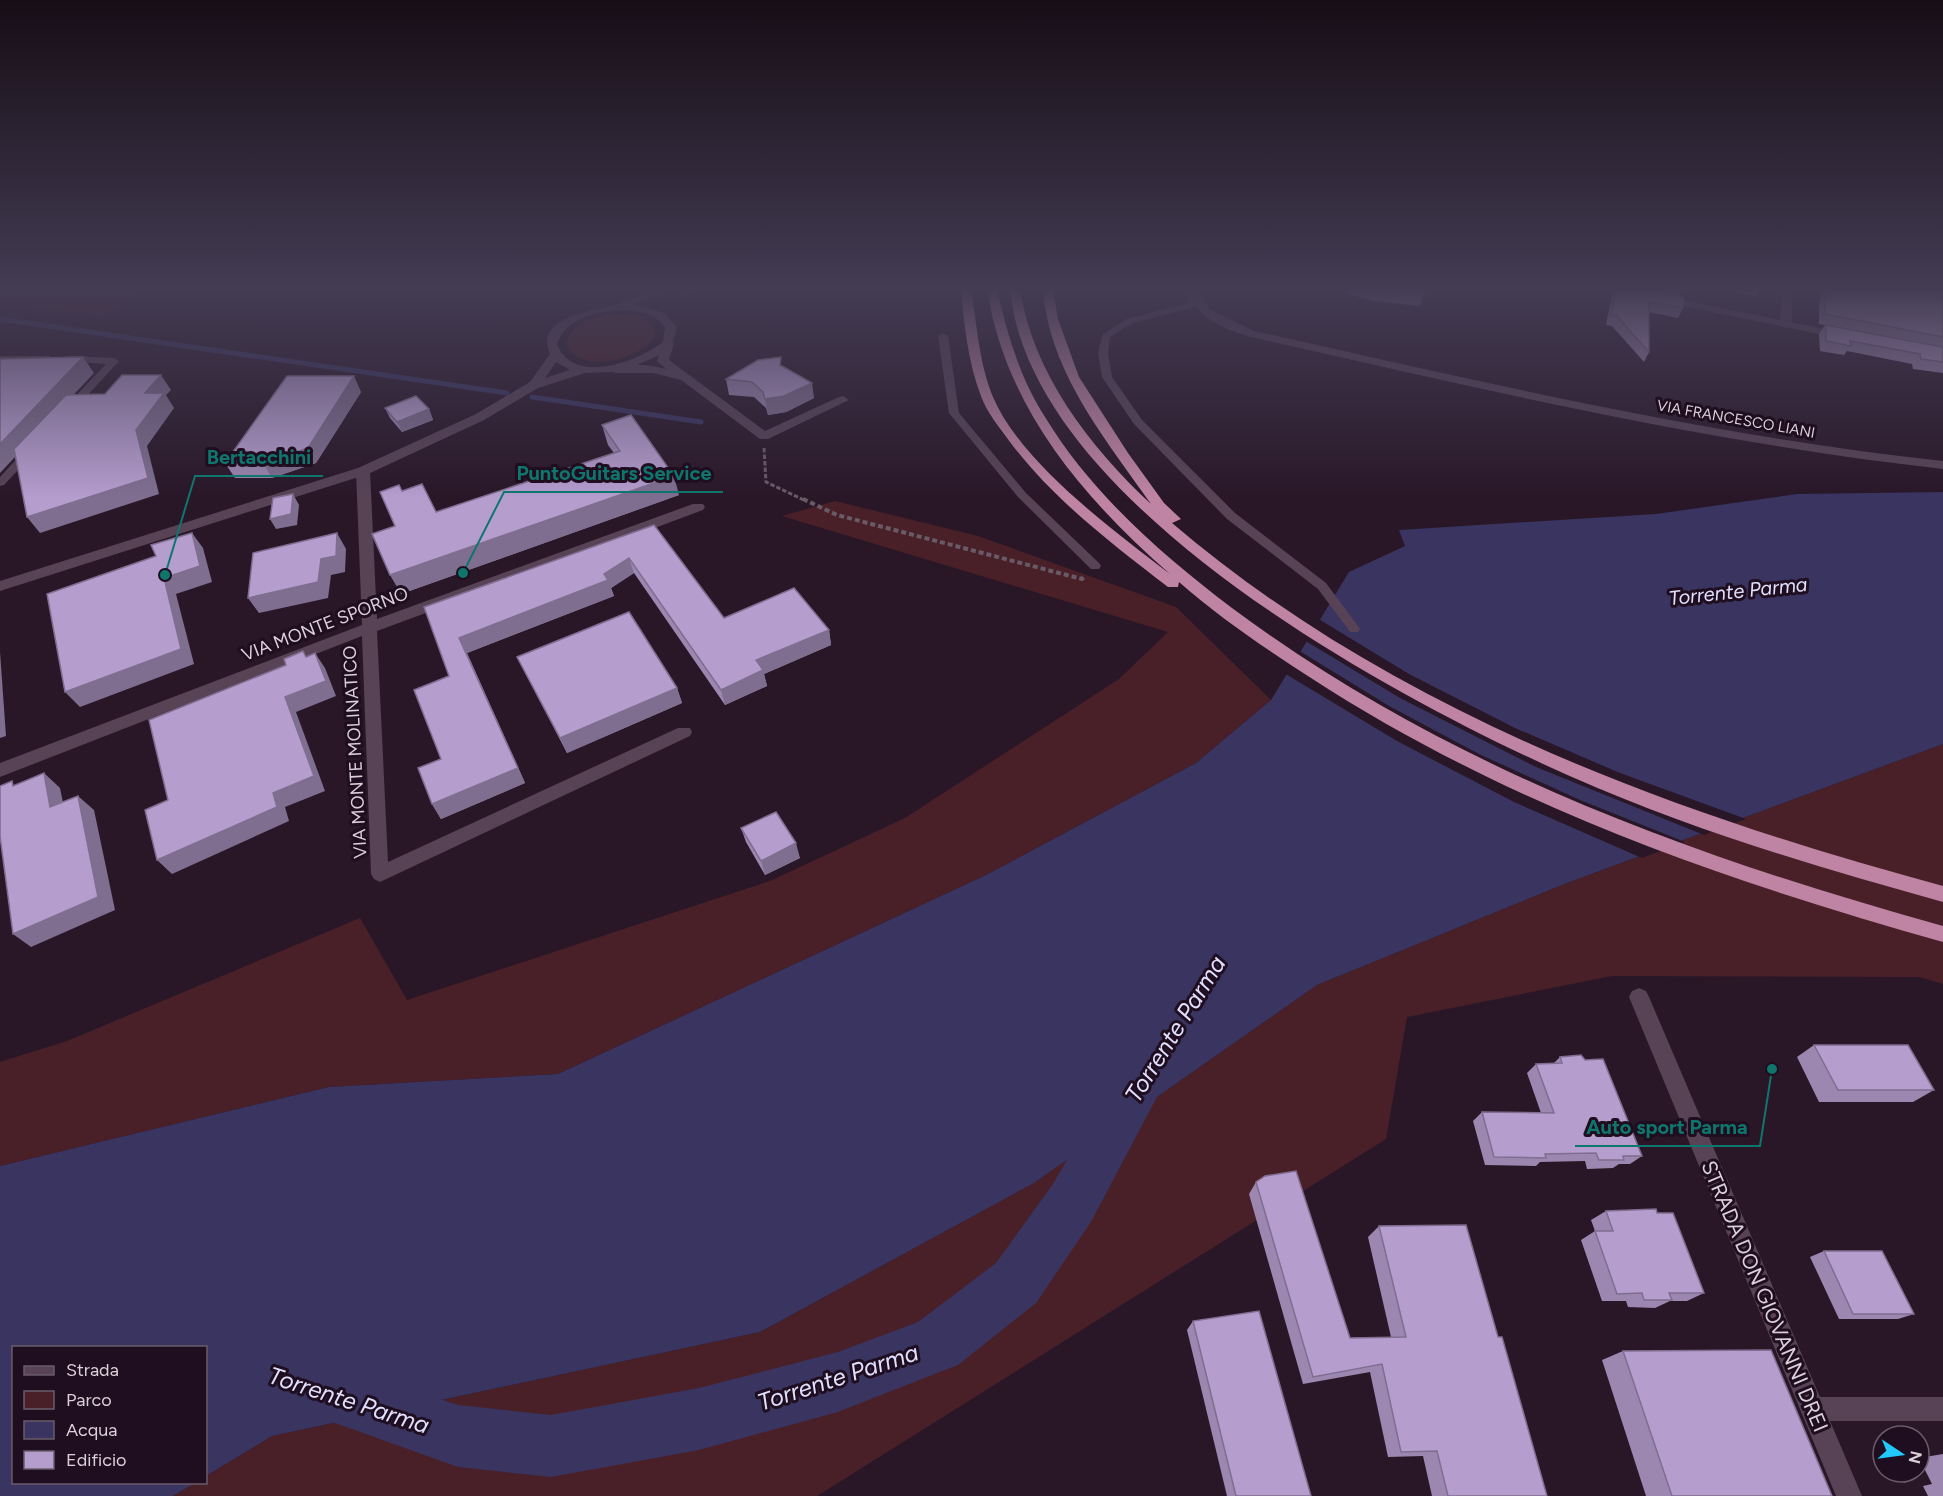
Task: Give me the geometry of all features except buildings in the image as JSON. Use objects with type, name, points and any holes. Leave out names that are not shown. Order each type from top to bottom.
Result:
[{"type":"highway","points":[[978,359],[984,390],[994,410],[1022,450],[1050,482],[1091,520],[1192,599],[1228,615]]},
{"type":"highway","points":[[1009,359],[1034,411],[1057,448],[1087,485],[1150,551],[1228,615],[1270,645],[1414,733],[1559,804],[1747,876],[1814,898],[1943,934]]},
{"type":"highway","points":[[1036,359],[1047,386],[1095,456],[1139,504],[1298,624],[1412,693],[1585,777],[1756,841],[1943,894]]},
{"type":"highway","points":[[1065,359],[1090,408],[1159,506],[1269,603]]},
{"type":"street","points":[[534,385],[552,359]]},
{"type":"street","points":[[559,359],[586,369]]},
{"type":"street","points":[[615,369],[648,359]]},
{"type":"street","points":[[664,359],[663,361],[764,436],[843,400]]},
{"type":"street","name":"VIA FRANCESCO LIANI","points":[[1365,359],[1683,428],[1799,447],[1943,465]]},
{"type":"street","points":[[0,586],[363,471],[480,417],[534,385],[586,369],[654,369],[688,380]]},
{"type":"street","name":"VIA MONTE MOLINATICO","points":[[363,471],[380,874],[684,732]]},
{"type":"street","name":"VIA MONTE SPORNO","points":[[0,770],[369,628],[698,507]]},
{"type":"street","name":"STRADA DON GIOVANNI DREI","points":[[1639,997],[1850,1496]]},
{"type":"street","points":[[1813,1409],[1943,1409]]},
{"type":"lane","points":[[0,359],[114,360],[65,413]]},
{"type":"lane","points":[[946,359],[954,412],[1022,495],[1095,566]]},
{"type":"lane","points":[[1104,359],[1107,377],[1138,422],[1231,516],[1322,586],[1354,629]]},
{"type":"lane","points":[[0,483],[32,448]]},
{"type":"path","points":[[764,436],[766,482],[837,515],[1082,579],[1095,566]]},
{"type":"green space","points":[[585,359],[620,359],[609,361]]},
{"type":"green space","points":[[835,501],[978,536],[1176,607],[1271,700],[1196,763],[986,875],[558,1074],[329,1087],[0,1166],[0,1062],[67,1041],[360,918],[407,1000],[770,881],[905,818],[1119,679],[1168,632],[782,516]]},
{"type":"green space","points":[[1943,744],[1943,984],[1919,977],[1612,976],[1407,1017],[1386,1139],[817,1496],[173,1496],[193,1484],[207,1484],[207,1475],[272,1436],[760,1332],[1034,1183],[1317,985],[1567,883]]},
{"type":"water","points":[[1943,492],[1943,744],[1567,883],[1317,985],[1034,1183],[760,1332],[272,1436],[207,1475],[207,1346],[12,1346],[12,1484],[193,1484],[173,1496],[0,1496],[0,1166],[329,1087],[558,1074],[986,875],[1196,763],[1271,700],[1349,572],[1405,546],[1399,530],[1656,514],[1797,494]]},
{"type":"pier","points":[[1317,618],[1409,674],[1515,728],[1620,773],[1746,819],[1704,835],[1536,767],[1400,698],[1304,640]]},
{"type":"pier","points":[[1298,650],[1389,706],[1479,754],[1580,800],[1685,842],[1642,858],[1514,802],[1397,741],[1284,673]]},
{"type":"waterway","points":[[273,359],[507,393]]},
{"type":"waterway","points":[[532,397],[701,422]]},
{"type":"waterway","name":"Torrente Parma","points":[[334,1394],[458,1436],[551,1446],[699,1419],[838,1382],[937,1344],[1016,1283],[1072,1203],[1142,1078]]},
{"type":"place","name":"PuntoGuitars Service","points":[[463,573]]},
{"type":"place","name":"Bertacchini","points":[[165,575]]},
{"type":"place","name":"Auto sport Parma","points":[[1772,1069]]}]
